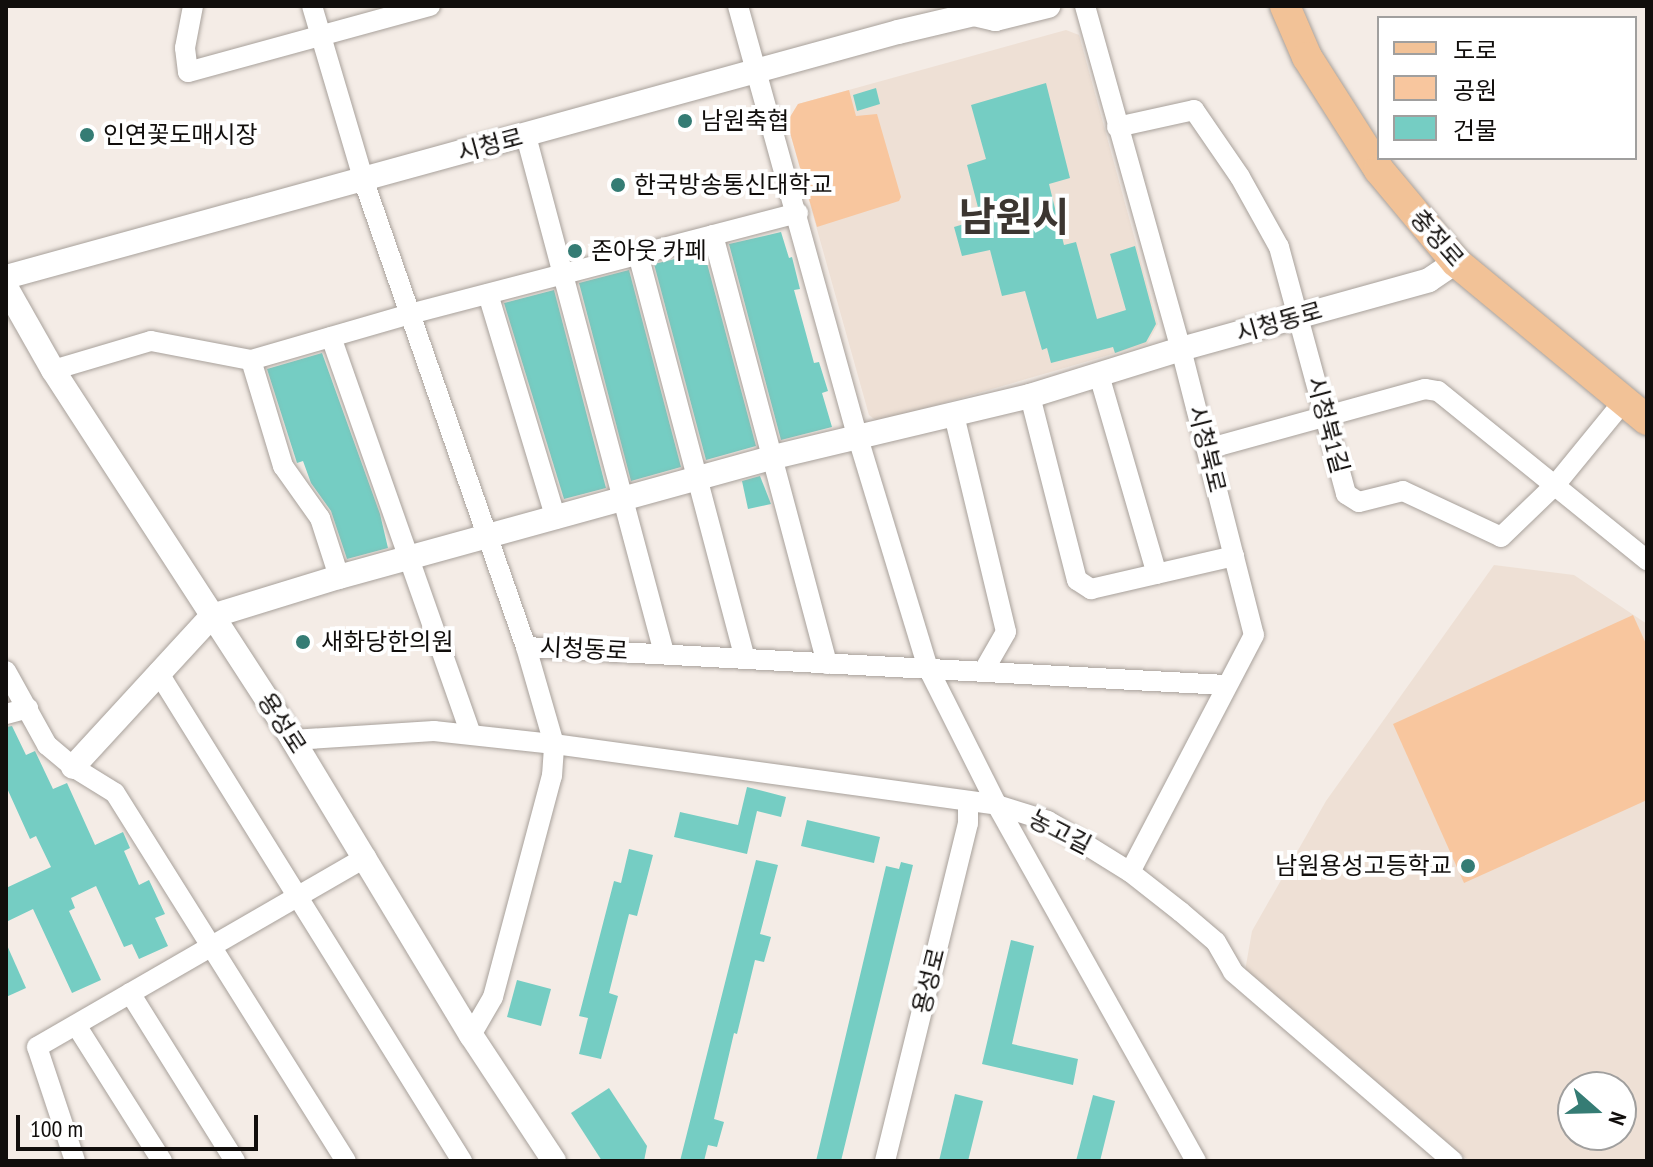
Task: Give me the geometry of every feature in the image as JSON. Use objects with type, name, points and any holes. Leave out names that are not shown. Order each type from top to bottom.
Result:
[{"type":"main road","name":"충정로","points":[[1285,7],[1307,57],[1379,170],[1456,262],[1647,420]]},
{"type":"street","points":[[193,6],[185,48],[188,72],[430,6]]},
{"type":"street","name":"시청동로","points":[[312,6],[363,178],[526,647],[1226,685]]},
{"type":"street","points":[[738,6],[798,213],[858,438],[928,668],[997,805],[1196,1161]]},
{"type":"street","name":"시청로","points":[[6,277],[977,10],[995,19],[1048,6]]},
{"type":"street","name":"시청북로","points":[[1085,6],[1181,349],[1254,635],[1130,872]]},
{"type":"street","name":"시청북1길","points":[[1117,127],[1194,110],[1240,177],[1279,247],[1346,494],[1359,502],[1403,491],[1501,537],[1556,484],[1624,401]]},
{"type":"street","name":"시청동로","points":[[526,136],[664,653]]},
{"type":"street","points":[[53,370],[151,341],[251,360],[410,314],[798,213]]},
{"type":"street","points":[[713,235],[827,664]]},
{"type":"street","points":[[638,254],[745,659]]},
{"type":"street","name":"시청동로","points":[[212,616],[339,577],[774,457],[1030,396],[1181,349],[1429,280],[1456,262]]},
{"type":"street","name":"용성로","points":[[6,287],[53,370],[293,740],[471,1035],[554,1161]]},
{"type":"street","points":[[488,294],[556,519]]},
{"type":"street","points":[[331,337],[412,559],[470,732]]},
{"type":"street","points":[[251,360],[283,466],[320,518],[339,577]]},
{"type":"street","points":[[1099,375],[1157,574]]},
{"type":"street","points":[[1207,449],[1425,389],[1438,391],[1647,560]]},
{"type":"street","points":[[1030,396],[1077,580],[1091,589],[1234,556]]},
{"type":"street","points":[[954,415],[1006,632],[983,672]]},
{"type":"street","points":[[73,767],[212,616]]},
{"type":"street","points":[[471,1035],[493,997],[552,776],[554,744],[526,647]]},
{"type":"street","points":[[6,671],[47,745],[73,767],[115,793],[346,1161]]},
{"type":"street","points":[[158,672],[462,1161]]},
{"type":"street","points":[[6,714],[28,708]]},
{"type":"street","name":"농고길","points":[[293,740],[434,731],[470,732],[997,805],[1048,821],[1130,872],[1216,942],[1233,972],[1453,1161]]},
{"type":"street","name":"용성로","points":[[885,1161],[968,823],[968,801]]},
{"type":"street","points":[[75,1161],[37,1047],[366,857]]},
{"type":"street","points":[[130,993],[235,1161]]},
{"type":"street","points":[[76,1025],[162,1161]]},
{"type":"shaded area","points":[[1066,30],[1079,35],[1158,324],[1147,344],[878,422],[869,415],[787,122],[798,104]]},
{"type":"shaded area","name":"남원용성고등학교","points":[[1494,565],[1574,575],[1647,624],[1647,1161],[1469,1161],[1245,971],[1252,931],[1326,801]]},
{"type":"green space","points":[[849,90],[856,116],[877,114],[901,197],[899,201],[817,227],[787,122],[798,104]]},
{"type":"green space","points":[[1633,615],[1647,646],[1647,800],[1464,883],[1393,724]]},
{"type":"building","points":[[1046,83],[1070,178],[1049,184],[1064,245],[1076,242],[1097,319],[1126,310],[1110,254],[1135,246],[1156,324],[1146,342],[1115,353],[1113,347],[1051,363],[1047,348],[1042,350],[1025,291],[1002,296],[990,250],[962,256],[954,227],[981,219],[967,165],[986,159],[971,105]]},
{"type":"building","points":[[876,88],[880,104],[857,111],[853,95]]},
{"type":"building","points":[[781,232],[789,258],[792,257],[800,289],[794,290],[814,363],[819,362],[828,391],[822,393],[832,427],[781,440],[729,244]]},
{"type":"building","points":[[704,252],[756,446],[706,460],[654,264]]},
{"type":"building","points":[[629,270],[681,467],[631,481],[579,283]]},
{"type":"building","points":[[554,290],[606,488],[564,499],[504,303]]},
{"type":"building","points":[[322,353],[380,514],[388,548],[347,559],[331,511],[311,483],[303,461],[297,463],[267,369]]},
{"type":"building","points":[[760,476],[771,504],[748,509],[742,481]]},
{"type":"building","points":[[12,726],[26,755],[35,751],[53,789],[67,783],[95,845],[123,832],[130,848],[124,851],[139,885],[149,880],[165,914],[155,918],[168,946],[139,959],[132,944],[124,947],[96,886],[71,898],[75,908],[69,911],[101,980],[72,993],[33,909],[6,922],[6,888],[51,867],[36,836],[30,839],[6,786],[6,727]]},
{"type":"building","points":[[747,787],[786,797],[781,817],[757,811],[747,854],[674,837],[680,812],[738,825]]},
{"type":"building","points":[[807,820],[880,837],[874,863],[801,846]]},
{"type":"building","points":[[629,849],[653,855],[637,916],[629,914],[609,993],[618,996],[601,1059],[579,1054],[588,1018],[579,1016],[614,881],[621,883]]},
{"type":"building","points":[[756,860],[778,865],[760,934],[771,937],[764,962],[755,960],[737,1034],[734,1033],[714,1119],[724,1122],[717,1147],[708,1145],[704,1161],[680,1161]]},
{"type":"building","points":[[901,862],[913,865],[841,1161],[816,1161],[886,866],[899,869]]},
{"type":"building","points":[[1011,940],[1034,946],[1012,1044],[1078,1059],[1073,1085],[982,1064]]},
{"type":"building","points":[[6,943],[26,988],[6,997]]},
{"type":"building","points":[[517,980],[551,989],[541,1026],[507,1017]]},
{"type":"building","points":[[609,1088],[647,1146],[644,1161],[602,1161],[571,1113]]},
{"type":"building","points":[[955,1094],[983,1101],[968,1161],[939,1161]]},
{"type":"building","points":[[1093,1095],[1115,1101],[1100,1161],[1076,1161]]},
{"type":"place","name":"남원축협","points":[[685,121]]},
{"type":"place","name":"인연꽃도매시장","points":[[87,135]]},
{"type":"place","name":"한국방송통신대학교","points":[[618,185]]},
{"type":"place","name":"존아웃 카페","points":[[575,251]]},
{"type":"place","name":"새화당한의원","points":[[303,642]]},
{"type":"place","name":"남원용성고등학교","points":[[1468,866]]},
{"type":"district","name":"남원시","points":[[1014,216]]}]
